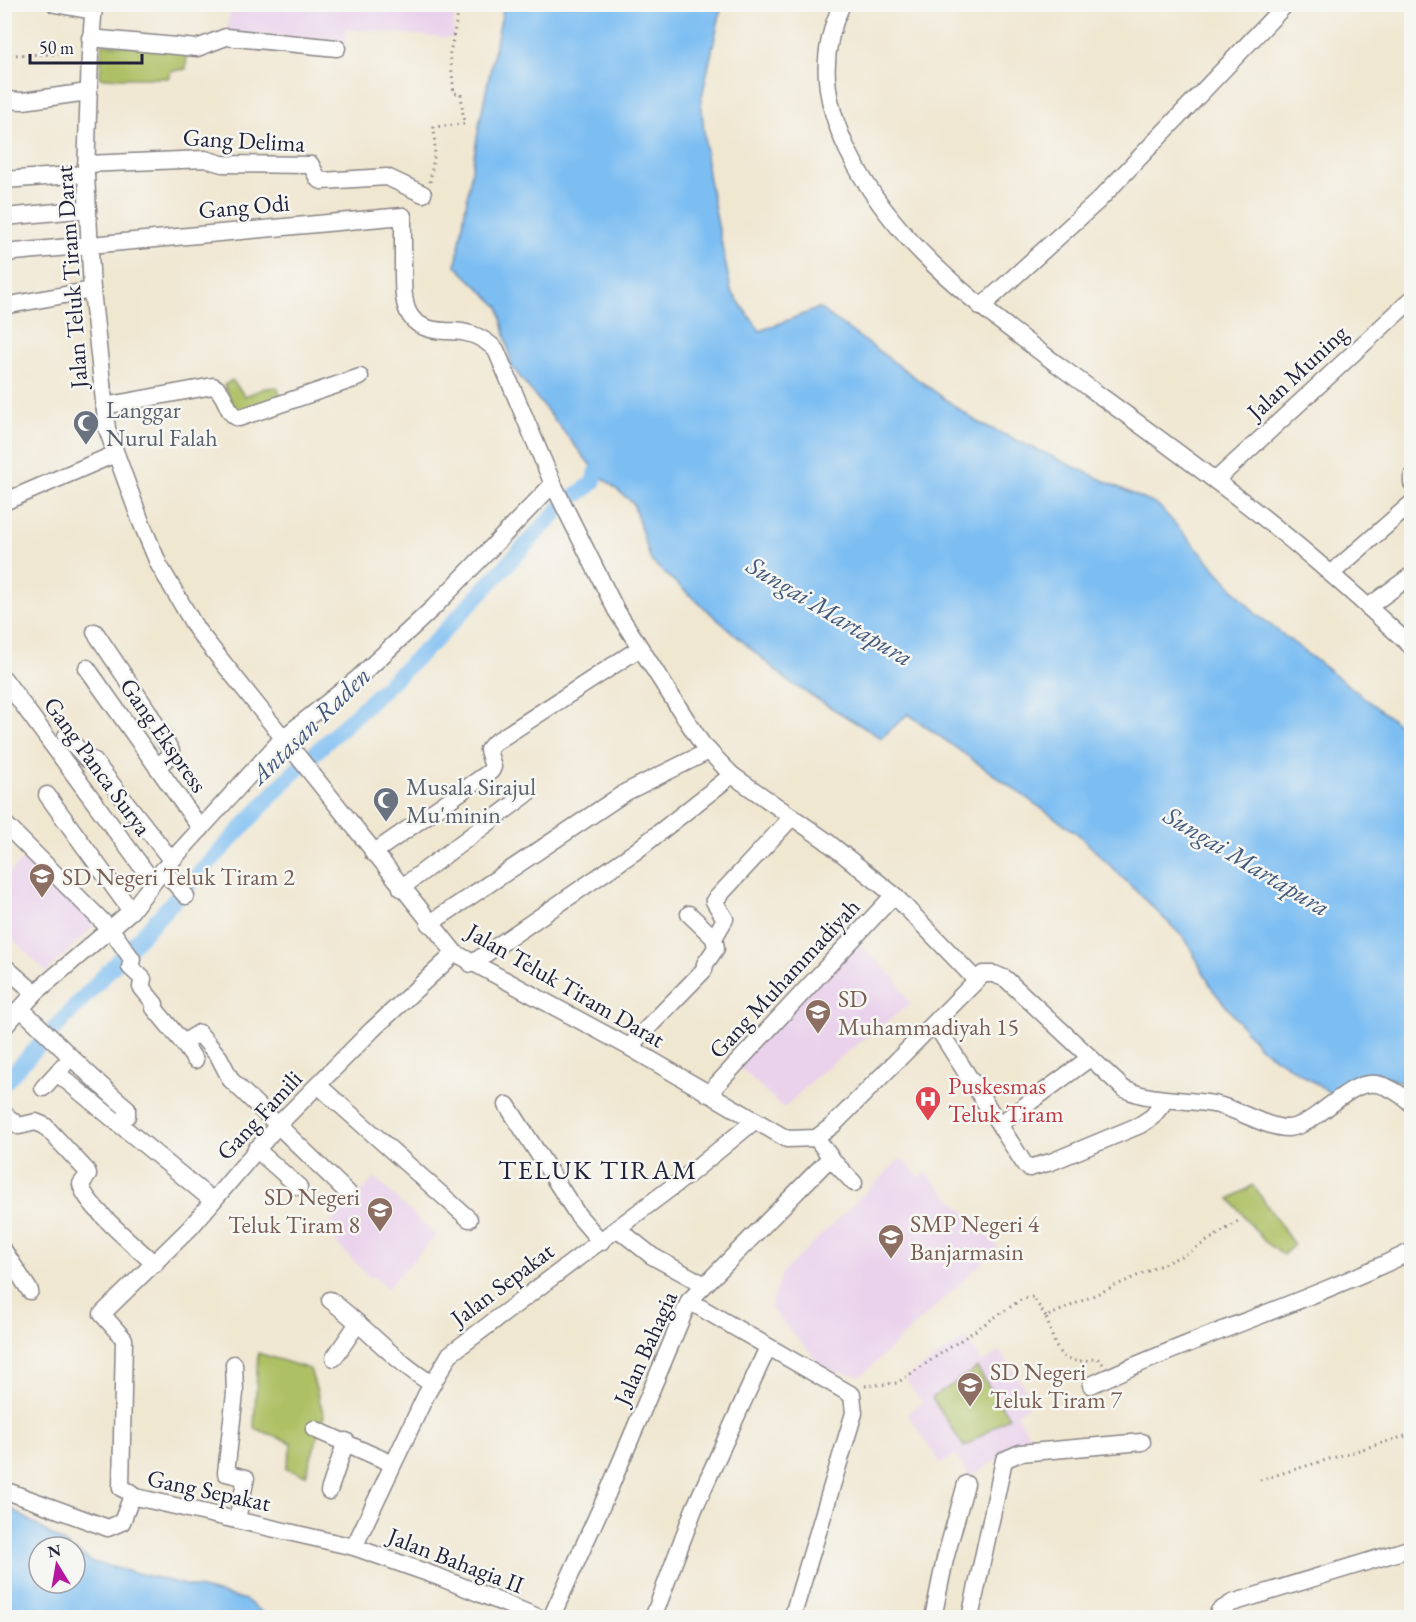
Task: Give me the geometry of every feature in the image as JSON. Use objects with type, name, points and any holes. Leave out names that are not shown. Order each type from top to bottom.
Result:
[{"type":"street","points":[[55,4],[94,8]]},
{"type":"street","points":[[842,4],[828,43],[825,65],[826,89],[837,129],[862,180],[883,211],[940,274],[981,307],[1216,480],[1332,573],[1412,647]]},
{"type":"street","points":[[981,307],[1099,200],[1287,4]]},
{"type":"street","name":"Jalan Teluk Tiram Darat","points":[[94,8],[90,46],[86,169],[92,290],[104,406],[115,454],[159,565],[196,630],[429,924],[455,953],[471,964],[629,1047],[753,1122],[787,1139],[816,1138]]},
{"type":"street","points":[[90,46],[197,48],[226,37],[337,48]]},
{"type":"street","points":[[4,100],[23,100],[88,92]]},
{"type":"street","name":"Gang Delima","points":[[86,169],[205,159],[222,164],[311,165],[322,181],[387,177],[423,194]]},
{"type":"street","points":[[4,180],[86,169]]},
{"type":"street","points":[[5,217],[88,209]]},
{"type":"street","name":"Gang Odi","points":[[4,253],[404,216],[403,298],[407,311],[424,328],[473,334],[483,338],[496,350],[555,489]]},
{"type":"street","points":[[4,306],[92,290]]},
{"type":"street","name":"Jalan Muning","points":[[1216,480],[1412,299]]},
{"type":"street","points":[[104,406],[213,386],[220,390],[231,414],[238,418],[360,377]]},
{"type":"street","points":[[4,502],[115,454]]},
{"type":"street","points":[[1412,477],[1412,483]]},
{"type":"street","points":[[4,1027],[22,1010],[35,993],[131,911],[283,738],[357,679],[555,489],[616,610],[709,751],[732,775],[792,817],[894,895],[976,980]]},
{"type":"street","points":[[1332,573],[1412,502]]},
{"type":"street","points":[[1368,607],[1412,575]]},
{"type":"street","points":[[95,632],[148,711],[171,751],[171,756],[157,767]]},
{"type":"street","points":[[373,853],[491,771],[493,767],[488,750],[494,743],[640,648]]},
{"type":"street","name":"Gang Ekspress","points":[[87,668],[201,829]]},
{"type":"street","name":"Gang Panca Surya","points":[[4,679],[164,872]]},
{"type":"street","points":[[66,736],[87,759],[93,760],[164,872],[185,894]]},
{"type":"street","points":[[429,924],[626,792],[709,751]]},
{"type":"street","points":[[471,964],[636,851],[732,775]]},
{"type":"street","points":[[401,888],[527,794]]},
{"type":"street","points":[[47,795],[131,911]]},
{"type":"street","points":[[714,938],[725,919],[714,901],[792,817]]},
{"type":"street","points":[[4,823],[111,930],[132,960],[130,967],[142,979],[141,987],[155,1004],[154,1008],[195,1060]]},
{"type":"street","name":"Gang Muhammadiyah","points":[[708,1094],[894,895]]},
{"type":"street","points":[[629,1047],[704,970],[705,964],[716,948],[714,938],[689,914]]},
{"type":"street","name":"Gang Famili","points":[[132,1498],[130,1492],[121,1488],[124,1339],[102,1314],[155,1264],[277,1126],[372,1030],[455,953]]},
{"type":"street","points":[[4,966],[35,993]]},
{"type":"street","points":[[854,1184],[829,1157],[816,1138],[983,974],[994,974],[1006,979],[1124,1089],[1140,1096],[1165,1101],[1218,1105],[1290,1128],[1313,1118],[1365,1084],[1384,1084],[1412,1104]]},
{"type":"street","points":[[22,1010],[129,1110],[119,1124]]},
{"type":"street","points":[[934,1024],[1029,1168],[1051,1162],[1140,1125],[1152,1117],[1165,1101]]},
{"type":"street","points":[[183,1043],[199,1033],[219,1057],[231,1080],[348,1193]]},
{"type":"street","points":[[43,1088],[71,1057]]},
{"type":"street","points":[[1000,1124],[1090,1058]]},
{"type":"street","points":[[57,1073],[213,1201]]},
{"type":"street","points":[[319,1086],[469,1219]]},
{"type":"street","points":[[507,1105],[577,1214],[601,1242]]},
{"type":"street","points":[[4,1114],[19,1126],[36,1122],[45,1126],[87,1171],[88,1175],[81,1186],[85,1194],[117,1230],[155,1264]]},
{"type":"street","name":"Jalan Sepakat","points":[[354,1547],[432,1384],[450,1354],[618,1229],[753,1122]]},
{"type":"street","points":[[256,1149],[299,1187]]},
{"type":"street","name":"Jalan Bahagia","points":[[550,1617],[608,1492],[689,1300],[703,1284],[738,1253],[829,1157]]},
{"type":"street","points":[[618,1229],[652,1256],[703,1284]]},
{"type":"street","points":[[4,1251],[30,1291]]},
{"type":"street","points":[[1091,1385],[1365,1274],[1412,1251]]},
{"type":"street","points":[[330,1300],[358,1323],[392,1357],[432,1384]]},
{"type":"street","points":[[689,1300],[852,1395],[854,1413],[792,1617]]},
{"type":"street","points":[[334,1358],[358,1323]]},
{"type":"street","points":[[653,1617],[694,1509],[768,1347]]},
{"type":"street","points":[[234,1364],[235,1394],[226,1473],[246,1478],[237,1519]]},
{"type":"street","points":[[314,1429],[346,1441],[393,1464]]},
{"type":"street","points":[[329,1491],[346,1441]]},
{"type":"street","points":[[970,1617],[1004,1460],[1020,1453],[1142,1442]]},
{"type":"street","points":[[933,1617],[945,1559],[966,1484]]},
{"type":"street","name":"Gang Sepakat","points":[[4,1490],[108,1528],[122,1522],[132,1498],[143,1498],[354,1547]]},
{"type":"street","name":"Jalan Bahagia II","points":[[354,1547],[439,1577],[540,1617]]},
{"type":"street","points":[[1217,1617],[1219,1611],[1232,1603],[1412,1548]]},
{"type":"path","points":[[423,194],[429,187],[434,159],[434,127],[464,124],[461,94],[454,93],[450,53],[460,4]]},
{"type":"path","points":[[4,55],[90,46]]},
{"type":"path","points":[[1046,1317],[1190,1252],[1240,1220]]},
{"type":"path","points":[[840,1388],[897,1383],[1026,1298],[1033,1297],[1046,1317],[1059,1354],[1071,1362],[1079,1363],[1100,1359],[1110,1376]]},
{"type":"path","points":[[1260,1480],[1412,1434]]},
{"type":"shaded area","points":[[231,5],[455,5],[453,38],[346,29],[345,46],[227,31]]},
{"type":"shaded area","name":"SD Negeri Teluk Tiram 2","points":[[32,851],[100,920],[46,972],[5,931],[5,877]]},
{"type":"shaded area","name":"SD Muhammadiyah 15","points":[[855,940],[895,978],[910,1004],[821,1072],[784,1108],[738,1066]]},
{"type":"shaded area","name":"SMP Negeri 4 Banjarmasin","points":[[901,1158],[920,1177],[925,1172],[999,1247],[861,1376],[826,1370],[770,1308],[782,1273]]},
{"type":"shaded area","name":"SD Negeri Teluk Tiram 8","points":[[375,1178],[436,1236],[387,1288],[373,1276],[370,1278],[324,1230]]},
{"type":"shaded area","name":"SD Negeri Teluk Tiram 7","points":[[966,1338],[982,1363],[1000,1351],[1034,1402],[1016,1414],[1031,1437],[970,1477],[955,1454],[941,1464],[907,1413],[922,1403],[905,1378]]},
{"type":"green space","points":[[102,44],[187,49],[186,69],[171,71],[168,78],[100,78]]},
{"type":"green space","points":[[232,380],[245,396],[265,388],[277,387],[281,397],[237,414],[224,385]]},
{"type":"green space","points":[[1253,1185],[1294,1245],[1283,1255],[1264,1241],[1230,1199]]},
{"type":"green space","points":[[258,1353],[310,1369],[324,1415],[306,1475],[286,1469],[292,1443],[254,1428]]},
{"type":"green space","points":[[977,1368],[1009,1417],[964,1447],[932,1398]]},
{"type":"water","name":"Sungai Martapura","points":[[504,5],[722,5],[701,101],[708,175],[731,291],[760,331],[819,308],[977,422],[1159,506],[1255,613],[1411,734],[1411,1087],[1376,1072],[1332,1094],[1259,1047],[1213,990],[1186,940],[1079,835],[908,714],[881,738],[789,682],[651,561],[633,503],[596,472],[512,367],[499,307],[456,266],[480,120]]},
{"type":"water","points":[[4,1504],[52,1535],[27,1535],[27,1595],[87,1595],[87,1558],[92,1562],[246,1600],[268,1617],[5,1617]]},
{"type":"waterway","name":"Antasan Raden","points":[[4,1083],[290,776],[438,638],[564,504],[593,483],[596,472],[612,458]]},
{"type":"place","name":"Langgar Nurul Falah","points":[[86,446]]},
{"type":"place","name":"Musala Sirajul Mu'minin","points":[[386,823]]},
{"type":"place","name":"SD Negeri Teluk Tiram 2","points":[[42,899]]},
{"type":"place","name":"SD Muhammadiyah 15","points":[[818,1035]]},
{"type":"place","name":"Puskesmas Teluk Tiram","points":[[928,1122]]},
{"type":"place","name":"SD Negeri Teluk Tiram 8","points":[[380,1233]]},
{"type":"place","name":"SMP Negeri 4 Banjarmasin","points":[[891,1260]]},
{"type":"place","name":"SD Negeri Teluk Tiram 7","points":[[970,1408]]},
{"type":"district","name":"TELUK TIRAM","points":[[598,1169]]}]
